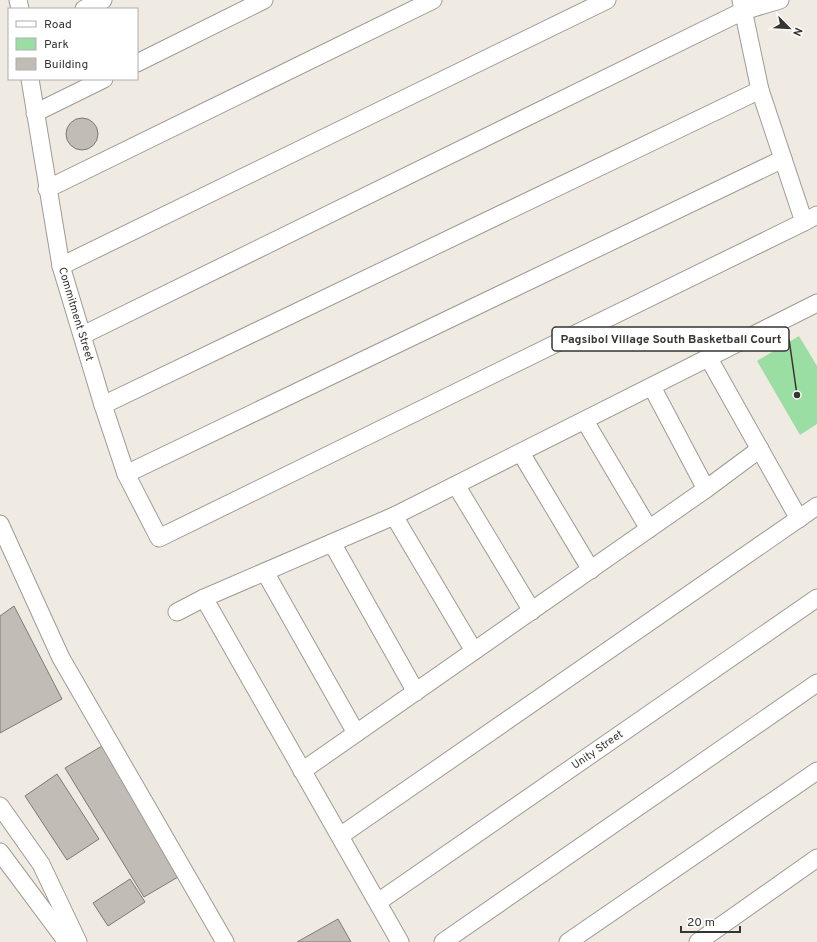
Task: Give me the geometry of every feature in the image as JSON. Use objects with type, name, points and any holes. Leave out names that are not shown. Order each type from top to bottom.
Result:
[{"type":"street","points":[[86,8],[103,0]]},
{"type":"street","points":[[138,63],[264,0]]},
{"type":"street","points":[[47,189],[433,0]]},
{"type":"street","points":[[61,266],[607,0]]},
{"type":"street","points":[[83,335],[742,6],[780,0]]},
{"type":"street","points":[[742,6],[760,90],[783,159],[811,219]]},
{"type":"street","name":"Commitment Street","points":[[30,80],[47,189],[61,266],[103,405],[126,474],[159,538],[811,219]]},
{"type":"street","points":[[35,113],[102,80]]},
{"type":"street","points":[[103,405],[760,90]]},
{"type":"street","points":[[126,474],[783,159]]},
{"type":"street","points":[[177,612],[204,598],[394,516],[817,303]]},
{"type":"street","points":[[708,357],[799,519]]},
{"type":"street","points":[[652,387],[706,489]]},
{"type":"street","points":[[585,421],[649,529]]},
{"type":"street","points":[[302,771],[591,570],[760,450]]},
{"type":"street","points":[[521,452],[591,570]]},
{"type":"street","points":[[456,485],[532,611]]},
{"type":"street","points":[[340,836],[817,506]]},
{"type":"street","points":[[394,516],[474,651]]},
{"type":"street","points":[[0,524],[60,658],[224,942]]},
{"type":"street","points":[[332,543],[416,692]]},
{"type":"street","points":[[265,572],[356,733]]},
{"type":"street","points":[[204,598],[400,942]]},
{"type":"street","name":"Unity Street","points":[[378,902],[817,598]]},
{"type":"street","points":[[443,942],[817,683]]},
{"type":"street","points":[[568,942],[817,771]]},
{"type":"street","points":[[0,806],[41,864],[78,942]]},
{"type":"street","points":[[0,852],[67,942]]},
{"type":"street","points":[[698,942],[817,858]]},
{"type":"green space","points":[[799,336],[817,366],[817,424],[800,435],[757,361]]},
{"type":"building","points":[[79,118],[85,118],[95,125],[98,134],[97,140],[91,147],[85,150],[79,150],[69,143],[66,137],[66,131],[73,121]]},
{"type":"building","points":[[14,606],[62,699],[0,733],[0,616]]},
{"type":"building","points":[[102,746],[178,877],[144,897],[65,768]]},
{"type":"building","points":[[57,774],[99,839],[67,860],[25,796]]},
{"type":"building","points":[[130,879],[145,902],[108,926],[93,903]]},
{"type":"building","points":[[338,919],[351,942],[297,942]]},
{"type":"place","name":"Pagsibol Village South Basketball Court","points":[[797,395]]}]
